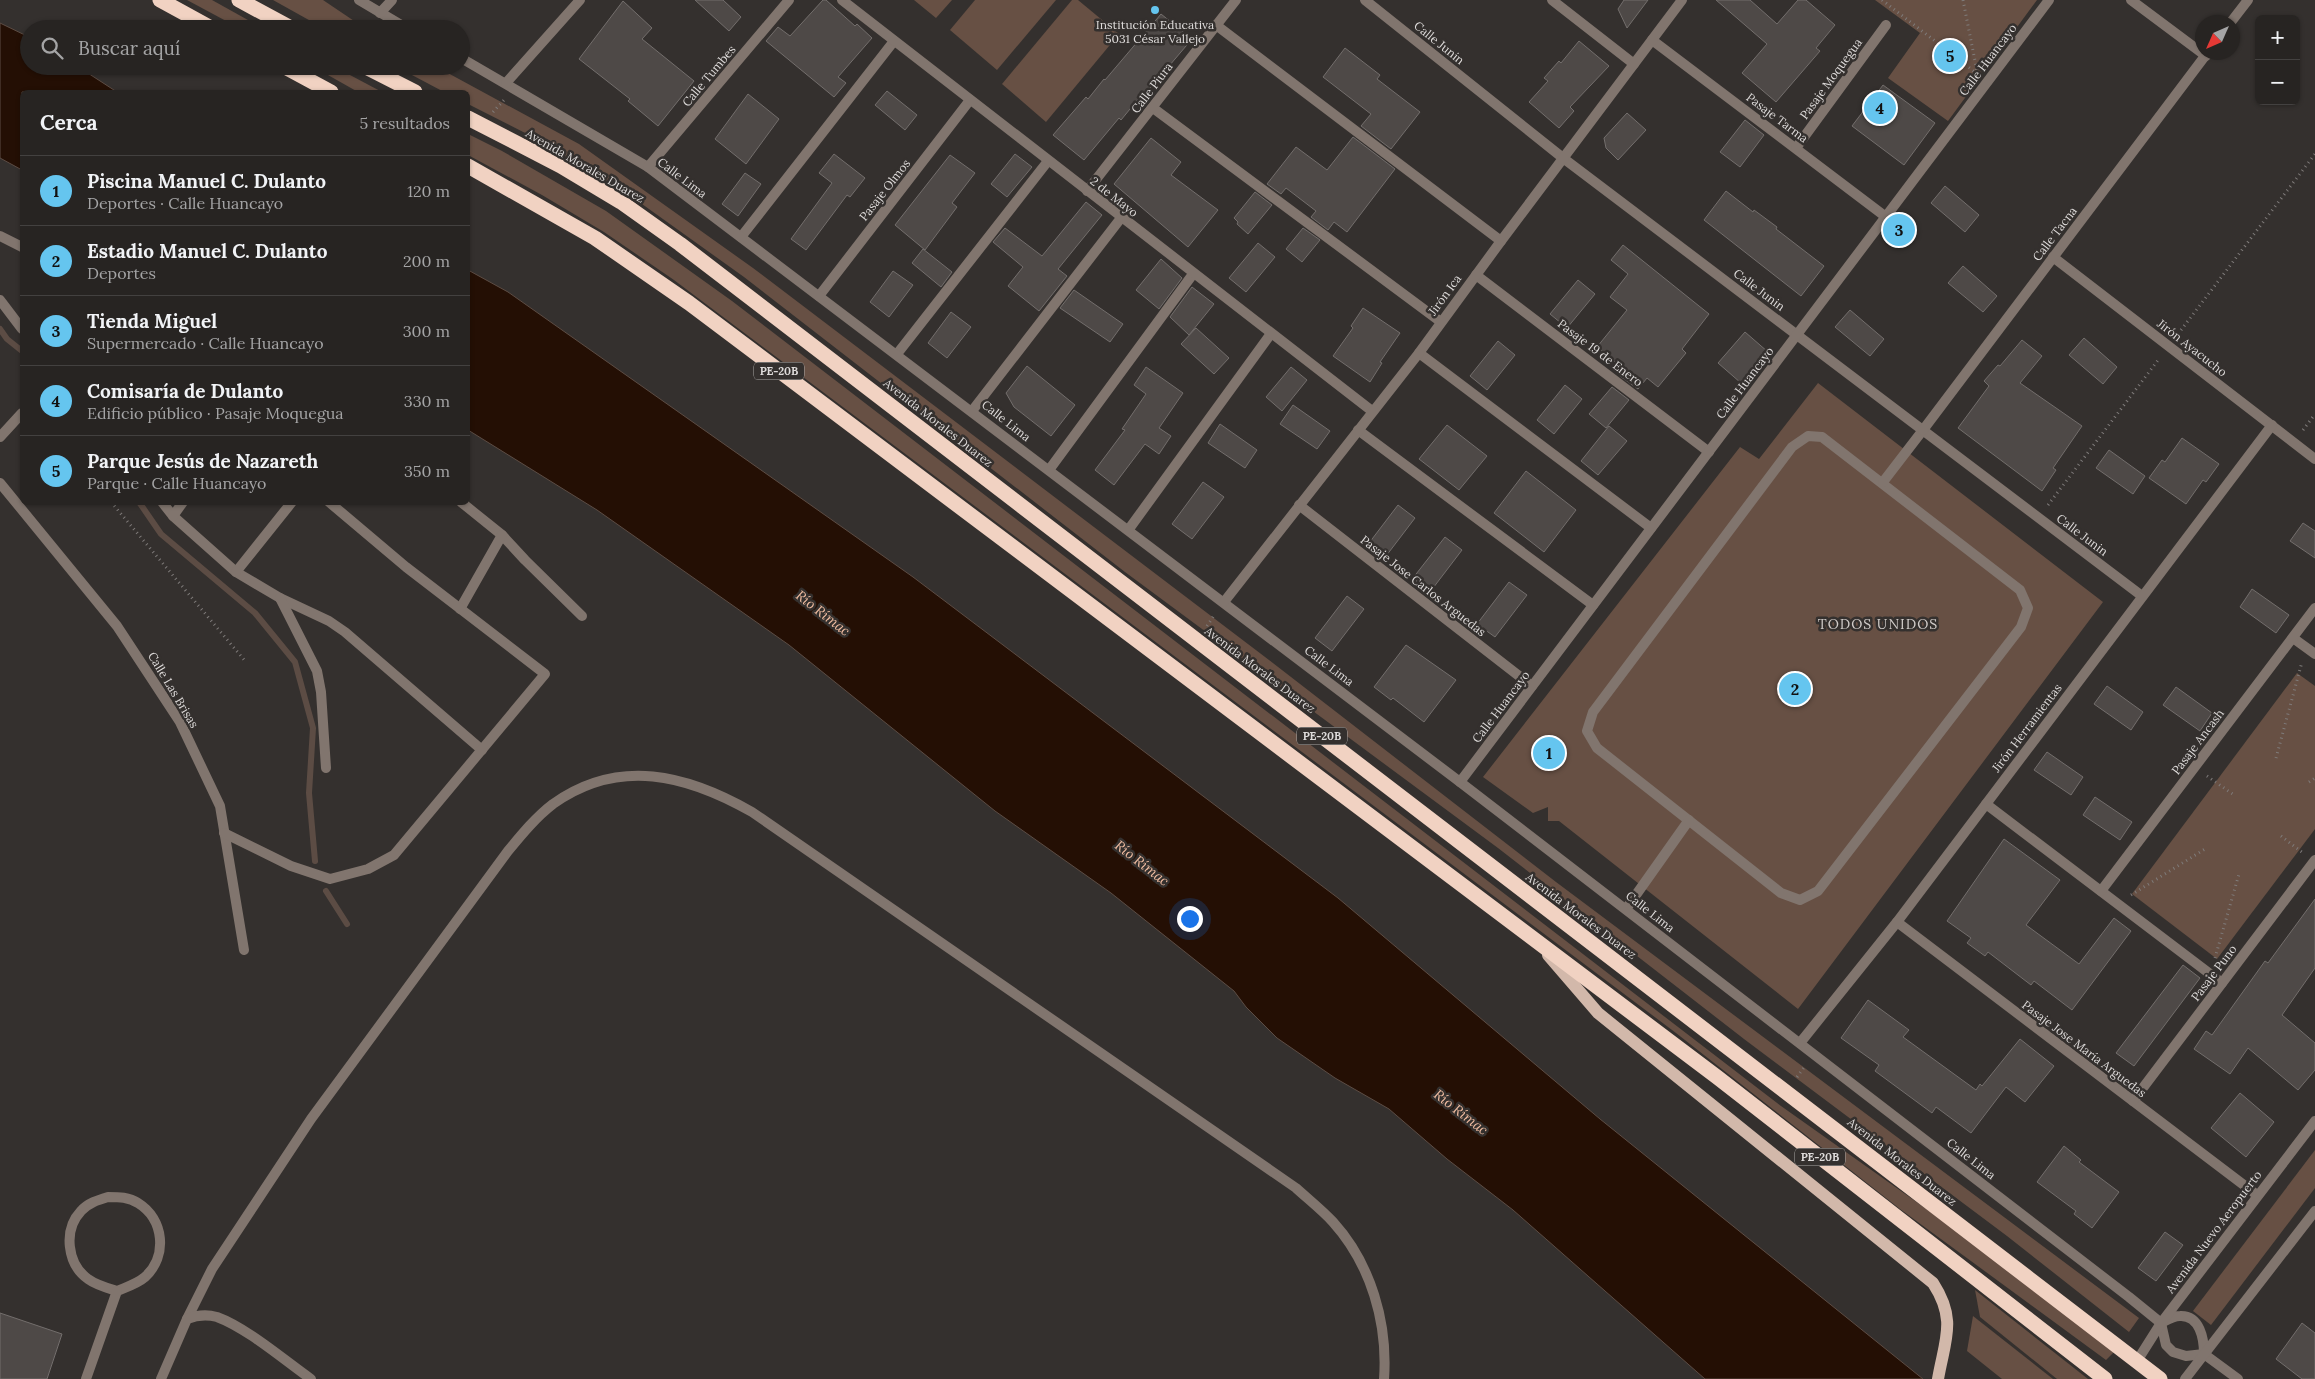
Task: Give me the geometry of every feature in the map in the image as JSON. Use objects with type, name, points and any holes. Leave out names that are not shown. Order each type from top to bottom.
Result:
[{"type":"highway","points":[[160,0],[197,20]]},
{"type":"highway","points":[[239,0],[276,20]]},
{"type":"highway","points":[[299,75],[327,90]]},
{"type":"highway","points":[[381,75],[410,90]]},
{"type":"highway","name":"Avenida Morales Duarez","points":[[474,122],[560,166],[621,202],[672,239],[2160,1379]]},
{"type":"highway","name":"PE-20B","points":[[470,167],[595,238],[682,298],[1717,1077],[2105,1379]]},
{"type":"main road","points":[[1534,939],[1598,1013],[1933,1283],[1947,1309],[1948,1326],[1938,1379]]},
{"type":"street","points":[[360,0],[391,20]]},
{"type":"street","points":[[380,14],[392,0]]},
{"type":"street","points":[[506,83],[580,0]]},
{"type":"street","name":"Calle Tumbes","points":[[648,167],[789,0]]},
{"type":"street","name":"2 de Mayo","points":[[842,0],[1270,335],[1372,412]]},
{"type":"street","name":"Calle Piura","points":[[1087,192],[1236,0]]},
{"type":"street","name":"Calle Junin","points":[[1365,0],[1563,158],[2142,596]]},
{"type":"street","points":[[1552,0],[1634,64]]},
{"type":"street","name":"Jirón Ica","points":[[1224,602],[1419,353],[1500,240],[1682,0]]},
{"type":"street","name":"Calle Huancayo","points":[[1460,782],[2049,0]]},
{"type":"street","points":[[2132,0],[2195,45]]},
{"type":"street","points":[[2236,15],[2248,0]]},
{"type":"street","points":[[1216,25],[1500,240]]},
{"type":"street","name":"Pasaje Moquegua","points":[[1796,148],[1886,25]]},
{"type":"street","points":[[741,238],[894,40]]},
{"type":"street","name":"Pasaje Tarma","points":[[1652,40],[1886,217]]},
{"type":"street","name":"Calle Tacna","points":[[1883,482],[2202,60]]},
{"type":"street","name":"Calle Lima","points":[[470,63],[648,167],[1460,782],[2161,1322]]},
{"type":"street","name":"Pasaje Olmos","points":[[819,296],[970,100]]},
{"type":"street","points":[[1153,108],[1441,322]]},
{"type":"street","points":[[897,354],[1048,161]]},
{"type":"street","points":[[972,411],[1121,218]]},
{"type":"street","points":[[0,236],[20,246]]},
{"type":"street","name":"Jirón Ayacucho","points":[[2053,257],[2315,459]]},
{"type":"street","points":[[1049,470],[1193,274]]},
{"type":"street","name":"Pasaje 19 de Enero","points":[[1476,275],[1709,452]]},
{"type":"street","points":[[0,300],[20,325]]},
{"type":"street","points":[[1129,530],[1270,335]]},
{"type":"street","points":[[1419,353],[1651,528]]},
{"type":"street","points":[[0,437],[20,415]]},
{"type":"street","name":"Jirón Herramientas","points":[[1800,1043],[1897,922],[2272,425]]},
{"type":"street","points":[[1358,430],[1593,605]]},
{"type":"street","points":[[1808,436],[1822,438],[1883,482],[2020,590],[2028,608],[2021,627],[1818,891],[1800,900],[1781,893],[1689,820],[1597,748],[1587,731],[1593,712],[1792,447],[1808,436]]},
{"type":"street","name":"Calle Las Brisas","points":[[0,482],[117,626],[149,672],[180,722],[220,806],[244,950]]},
{"type":"street","points":[[164,505],[173,516],[236,572],[280,598],[329,621],[345,632],[482,750]]},
{"type":"street","points":[[173,516],[181,505]]},
{"type":"street","points":[[236,572],[290,505]]},
{"type":"street","points":[[224,833],[283,863],[330,879],[368,869],[394,855],[545,674],[392,556],[332,505]]},
{"type":"street","points":[[465,505],[502,535],[524,560],[582,616]]},
{"type":"street","name":"Pasaje Jose Carlos Arguedas","points":[[1299,505],[1532,686]]},
{"type":"street","points":[[460,609],[502,535]]},
{"type":"street","points":[[280,598],[309,651],[317,671],[322,692],[326,768]]},
{"type":"street","name":"Pasaje Ancash","points":[[2101,891],[2315,608]]},
{"type":"street","points":[[2293,638],[2315,654]]},
{"type":"street","points":[[161,1379],[186,1319],[212,1269],[311,1119],[493,869],[536,819],[554,804],[584,787],[618,778],[658,776],[702,786],[752,812],[1296,1188],[1333,1222],[1353,1248],[1368,1277],[1378,1305],[1384,1338],[1384,1379]]},
{"type":"street","points":[[1986,804],[2222,983]]},
{"type":"street","points":[[1626,909],[1689,820]]},
{"type":"street","name":"Pasaje Puno","points":[[2133,1101],[2315,860]]},
{"type":"street","name":"Pasaje Jose María Arguedas","points":[[1897,922],[2257,1195]]},
{"type":"street","name":"Avenida Nuevo Aeropuerto","points":[[2137,1361],[2161,1322],[2315,1121]]},
{"type":"street","points":[[86,1379],[117,1291],[144,1278],[154,1267],[160,1253],[161,1238],[157,1224],[149,1211],[137,1202],[124,1197],[108,1197],[93,1201],[81,1211],[72,1224],[70,1254],[77,1268],[88,1279],[117,1291]]},
{"type":"street","points":[[2185,1379],[2315,1211]]},
{"type":"street","points":[[186,1319],[199,1315],[217,1317],[251,1335],[311,1379]]},
{"type":"street","points":[[2204,1354],[2204,1336],[2197,1324],[2186,1316],[2178,1316],[2161,1322],[2166,1345],[2173,1352],[2186,1356],[2204,1354],[2238,1379]]},
{"type":"path","points":[[1882,0],[1978,74],[1963,0]]},
{"type":"path","points":[[474,122],[515,89]]},
{"type":"path","points":[[114,505],[246,662]]},
{"type":"path","points":[[1197,640],[1224,602]]},
{"type":"path","points":[[2276,758],[2306,648]]},
{"type":"path","points":[[2194,767],[2234,795]]},
{"type":"path","points":[[2309,782],[2315,778]]},
{"type":"path","points":[[2281,836],[2315,860]]},
{"type":"path","points":[[2118,903],[2205,849]]},
{"type":"path","points":[[2210,974],[2239,874]]},
{"type":"path","points":[[1786,1092],[1814,1054]]},
{"type":"shaded area","points":[[187,0],[212,0],[248,20],[224,20]]},
{"type":"shaded area","points":[[273,0],[323,0],[353,20],[309,20]]},
{"type":"shaded area","points":[[914,0],[952,0],[936,18]]},
{"type":"shaded area","points":[[975,0],[1056,0],[997,70],[950,30]]},
{"type":"shaded area","points":[[1072,0],[1078,0],[1119,34],[1046,122],[1002,84]]},
{"type":"shaded area","points":[[1875,0],[2037,0],[1948,121],[1888,78],[1920,33]]},
{"type":"shaded area","points":[[328,75],[350,75],[378,90],[354,90]]},
{"type":"shaded area","points":[[412,75],[452,75],[579,144],[753,268],[1269,660],[1556,882],[2139,1318],[2129,1332],[2007,1236],[1744,1039],[1498,848],[1125,572],[744,277],[628,194],[533,137],[470,105],[470,90],[440,90]]},
{"type":"shaded area","points":[[470,135],[502,151],[606,211],[732,301],[1781,1106],[1980,1247],[2116,1350],[2106,1360],[1900,1209],[1676,1033],[674,280],[604,232],[542,195],[470,156]]},
{"type":"shaded area","points":[[1818,383],[2103,602],[1798,1009],[1559,821],[1548,821],[1548,807],[1533,813],[1483,777],[1740,447],[1759,459]]},
{"type":"shaded area","points":[[2297,673],[2315,686],[2315,829],[2217,959],[2132,894]]},
{"type":"shaded area","points":[[2315,1150],[2315,1188],[2211,1325],[2193,1311]]},
{"type":"shaded area","points":[[1975,1290],[2088,1379],[2057,1379],[1980,1317]]},
{"type":"shaded area","points":[[1973,1316],[2053,1379],[2002,1379],[1967,1351]]},
{"type":"water","points":[[0,23],[20,33],[20,75],[91,75],[114,90],[20,90],[20,169],[0,158]]},
{"type":"water","name":"Río Rímac","points":[[470,271],[508,292],[913,577],[1338,898],[1600,1119],[1923,1379],[1705,1379],[1513,1210],[1447,1159],[1389,1109],[1335,1078],[1277,1038],[1246,1007],[1234,991],[1111,893],[995,811],[789,645],[597,510],[470,431]]},
{"type":"building","points":[[695,0],[723,0],[741,17],[729,31]]},
{"type":"building","points":[[823,0],[826,0],[855,26],[857,24],[872,38],[838,77],[846,83],[834,97],[766,41],[778,27],[790,36]]},
{"type":"building","points":[[1624,0],[1648,0],[1627,28],[1618,9]]},
{"type":"building","points":[[1716,0],[1750,0],[1777,24],[1798,0],[1806,0],[1835,25],[1816,48],[1820,51],[1776,102],[1742,73],[1767,44]]},
{"type":"building","points":[[623,1],[652,28],[642,39],[694,81],[658,126],[628,101],[630,99],[579,59]]},
{"type":"building","points":[[1161,14],[1192,39],[1141,99],[1139,98],[1121,120],[1119,118],[1084,160],[1053,135],[1086,97],[1088,99],[1105,80]]},
{"type":"building","points":[[1579,41],[1609,66],[1570,107],[1574,111],[1559,128],[1529,102],[1548,81],[1544,78],[1559,61],[1561,63]]},
{"type":"building","points":[[1345,48],[1380,75],[1377,79],[1420,112],[1391,149],[1361,126],[1371,114],[1323,77]]},
{"type":"building","points":[[1883,85],[1935,123],[1904,165],[1852,126]]},
{"type":"building","points":[[887,91],[917,115],[905,130],[875,105]]},
{"type":"building","points":[[748,94],[779,119],[746,164],[715,139]]},
{"type":"building","points":[[1627,113],[1646,130],[1618,160],[1606,148],[1604,138]]},
{"type":"building","points":[[1745,120],[1764,135],[1740,167],[1720,152]]},
{"type":"building","points":[[1353,137],[1395,169],[1347,232],[1334,222],[1328,230],[1311,217],[1316,211],[1286,188],[1281,194],[1267,184],[1296,147],[1327,170]]},
{"type":"building","points":[[1151,138],[1181,162],[1171,175],[1218,210],[1188,247],[1114,184]]},
{"type":"building","points":[[834,154],[865,178],[850,197],[847,195],[806,250],[791,239],[832,183],[819,173]]},
{"type":"building","points":[[1015,154],[1032,167],[1007,197],[991,184]]},
{"type":"building","points":[[950,155],[975,173],[952,203],[957,207],[925,250],[895,225]]},
{"type":"building","points":[[745,173],[761,184],[738,216],[722,204]]},
{"type":"building","points":[[1945,186],[1979,215],[1965,232],[1931,203]]},
{"type":"building","points":[[1726,191],[1753,212],[1754,210],[1777,227],[1776,229],[1824,266],[1801,296],[1704,220]]},
{"type":"building","points":[[1255,192],[1272,205],[1248,234],[1237,224],[1238,222],[1234,218]]},
{"type":"building","points":[[1086,202],[1102,215],[1058,269],[1067,276],[1039,311],[1008,286],[1023,267],[993,242],[1005,228],[1042,256]]},
{"type":"building","points":[[1303,228],[1320,240],[1302,262],[1286,249]]},
{"type":"building","points":[[1258,243],[1275,257],[1246,292],[1229,278]]},
{"type":"building","points":[[1623,245],[1709,314],[1682,349],[1686,353],[1658,387],[1647,378],[1638,389],[1620,376],[1625,370],[1597,347],[1627,310],[1610,297],[1628,274],[1611,260]]},
{"type":"building","points":[[923,249],[952,272],[941,287],[912,263]]},
{"type":"building","points":[[1161,259],[1182,278],[1159,309],[1136,290]]},
{"type":"building","points":[[1963,266],[1997,296],[1983,312],[1948,283]]},
{"type":"building","points":[[893,271],[913,285],[889,317],[870,302]]},
{"type":"building","points":[[1578,280],[1595,294],[1567,328],[1550,314]]},
{"type":"building","points":[[1192,287],[1214,304],[1189,335],[1170,317]]},
{"type":"building","points":[[1074,290],[1123,324],[1110,342],[1060,308]]},
{"type":"building","points":[[1363,308],[1400,333],[1380,362],[1382,363],[1370,382],[1333,356],[1353,328],[1351,326]]},
{"type":"building","points":[[1850,310],[1884,339],[1870,356],[1835,327]]},
{"type":"building","points":[[951,312],[971,327],[947,358],[928,343]]},
{"type":"building","points":[[1196,328],[1229,358],[1214,374],[1181,344]]},
{"type":"building","points":[[1745,332],[1768,352],[1741,383],[1718,363]]},
{"type":"building","points":[[2084,338],[2117,367],[2103,384],[2069,355]]},
{"type":"building","points":[[2022,340],[2042,356],[2020,383],[2082,426],[2053,468],[2056,470],[2042,491],[1958,428],[1989,386],[1984,381],[1998,365],[2000,366]]},
{"type":"building","points":[[1498,341],[1515,355],[1487,390],[1470,376]]},
{"type":"building","points":[[1027,366],[1075,405],[1051,436],[1014,407],[1006,393]]},
{"type":"building","points":[[1146,367],[1183,393],[1159,428],[1171,436],[1159,454],[1145,444],[1114,485],[1095,470],[1125,430],[1122,429],[1146,394],[1134,385]]},
{"type":"building","points":[[1291,367],[1307,380],[1282,411],[1266,397]]},
{"type":"building","points":[[1565,385],[1582,399],[1554,434],[1537,420]]},
{"type":"building","points":[[1612,387],[1629,400],[1606,428],[1589,414]]},
{"type":"building","points":[[1293,405],[1330,431],[1317,449],[1280,424]]},
{"type":"building","points":[[1220,424],[1257,450],[1245,468],[1208,443]]},
{"type":"building","points":[[1447,425],[1487,456],[1459,490],[1419,459]]},
{"type":"building","points":[[1609,426],[1627,441],[1598,475],[1581,461]]},
{"type":"building","points":[[2182,438],[2219,464],[2206,482],[2203,480],[2186,504],[2149,478],[2162,460],[2165,462]]},
{"type":"building","points":[[2109,450],[2145,476],[2133,494],[2096,468]]},
{"type":"building","points":[[1526,471],[1576,510],[1544,552],[1494,513]]},
{"type":"building","points":[[1203,482],[1224,497],[1192,539],[1172,524]]},
{"type":"building","points":[[1398,505],[1415,518],[1383,560],[1366,547]]},
{"type":"building","points":[[2303,523],[2315,531],[2315,558],[2290,541]]},
{"type":"building","points":[[1445,537],[1462,550],[1430,592],[1413,578]]},
{"type":"building","points":[[1509,582],[1527,595],[1495,637],[1477,624]]},
{"type":"building","points":[[2252,589],[2289,615],[2276,633],[2240,607]]},
{"type":"building","points":[[1347,596],[1364,609],[1332,651],[1315,638]]},
{"type":"building","points":[[1406,645],[1456,680],[1424,722],[1393,698],[1391,700],[1374,687]]},
{"type":"building","points":[[2107,686],[2143,712],[2131,730],[2094,704]]},
{"type":"building","points":[[2176,687],[2212,713],[2200,731],[2163,705]]},
{"type":"building","points":[[2047,752],[2083,777],[2071,795],[2034,770]]},
{"type":"building","points":[[2095,797],[2132,822],[2120,840],[2083,815]]},
{"type":"building","points":[[2004,839],[2060,880],[2026,925],[2079,964],[2114,918],[2131,931],[2072,1010],[2034,981],[2031,985],[1988,952],[1985,956],[1967,943],[1971,938],[1947,921]]},
{"type":"building","points":[[2315,899],[2315,968],[2282,1015],[2315,1043],[2315,1070],[2298,1090],[2248,1048],[2230,1074],[2194,1049],[2206,1031],[2212,1035],[2265,961],[2268,963]]},
{"type":"building","points":[[2183,965],[2200,978],[2134,1066],[2116,1053]]},
{"type":"building","points":[[1868,1000],[1909,1030],[1903,1037],[1976,1090],[1980,1084],[1982,1086],[2020,1039],[2054,1066],[2025,1102],[2006,1087],[1971,1133],[1936,1107],[1932,1113],[1875,1071],[1879,1065],[1841,1038]]},
{"type":"building","points":[[2240,1093],[2274,1122],[2246,1157],[2211,1128]]},
{"type":"building","points":[[2064,1146],[2081,1160],[2079,1162],[2119,1192],[2092,1228],[2074,1214],[2076,1211],[2037,1182]]},
{"type":"building","points":[[2165,1232],[2183,1245],[2156,1281],[2138,1268]]},
{"type":"building","points":[[0,1313],[62,1334],[47,1379],[0,1379]]},
{"type":"building","points":[[2302,1323],[2315,1333],[2315,1379],[2302,1379],[2276,1359]]},
{"type":"waterway","points":[[0,329],[7,339],[20,349]]},
{"type":"waterway","points":[[141,505],[161,534],[255,613],[295,662],[313,728],[309,793],[315,861]]},
{"type":"waterway","points":[[326,891],[347,924]]},
{"type":"place","name":"Institución Educativa 5031 César Vallejo","points":[[1155,10]]},
{"type":"place","name":"Parque Jesús de Nazareth","points":[[1950,56]]},
{"type":"place","name":"Comisaría de Dulanto","points":[[1880,108]]},
{"type":"place","name":"Tienda Miguel","points":[[1899,230]]},
{"type":"place","name":"Estadio Manuel C. Dulanto","points":[[1795,689]]},
{"type":"place","name":"Piscina Manuel C. Dulanto","points":[[1549,753]]},
{"type":"district","name":"TODOS UNIDOS","points":[[1878,624]]}]
